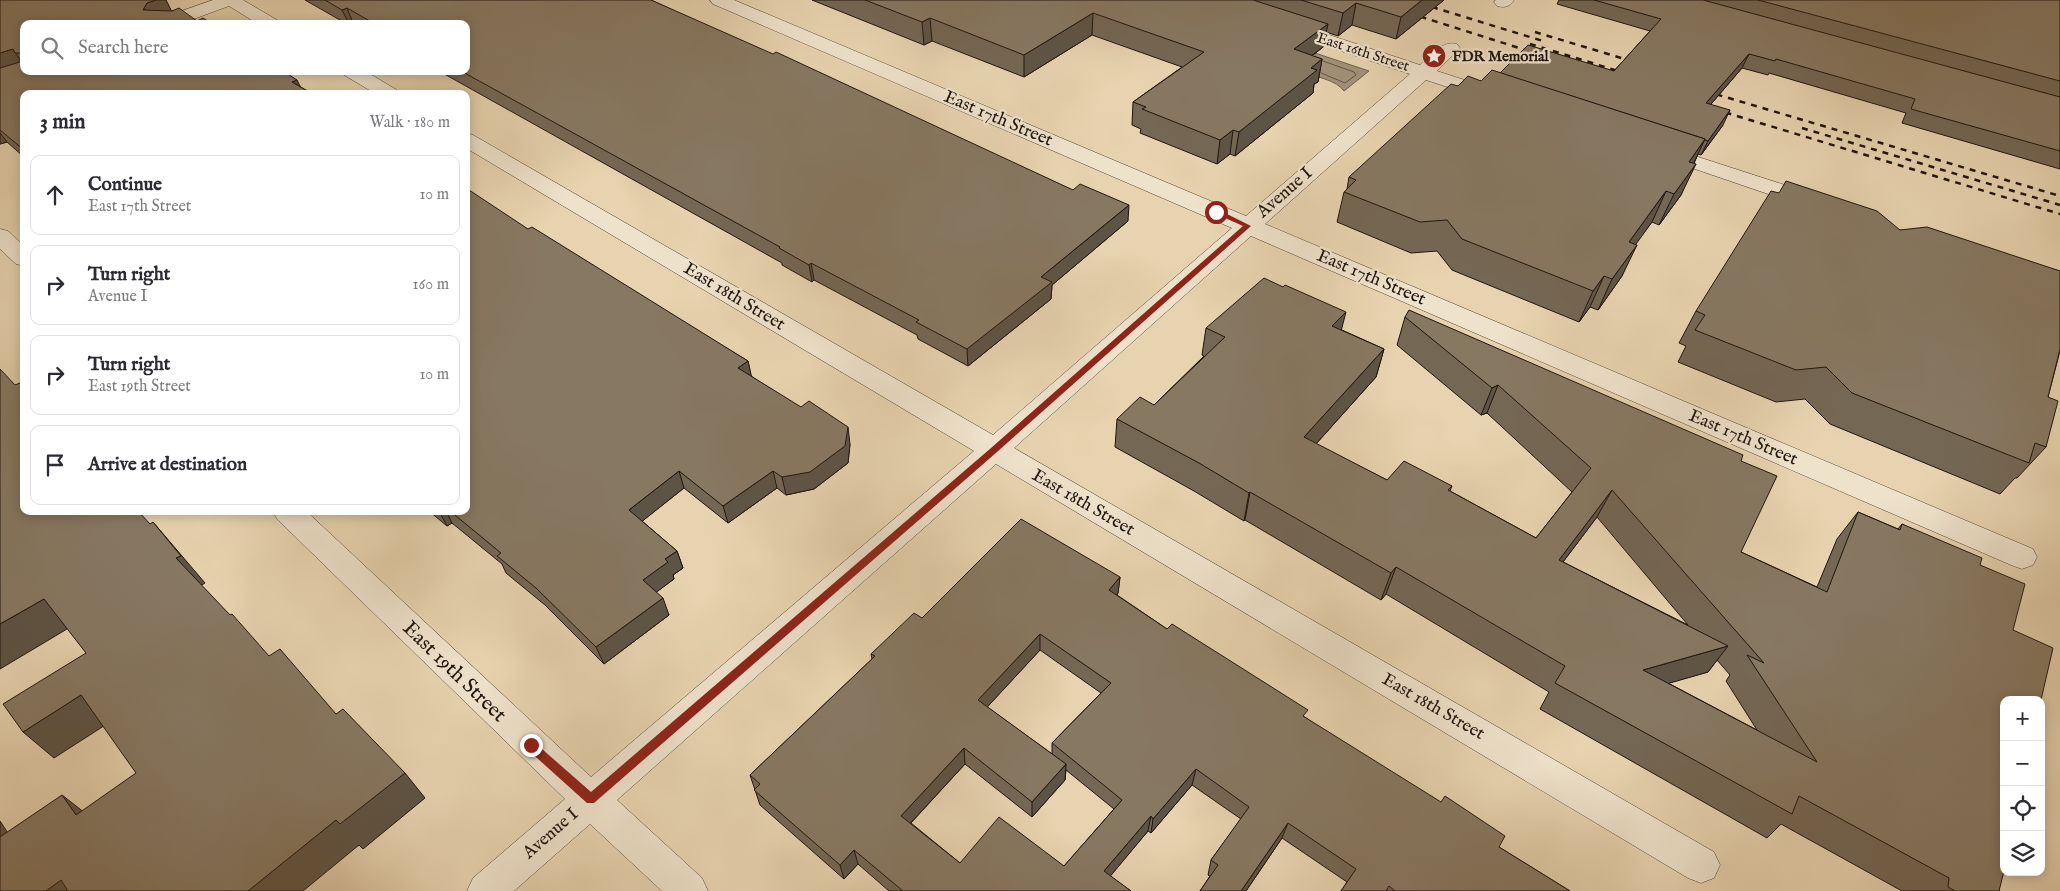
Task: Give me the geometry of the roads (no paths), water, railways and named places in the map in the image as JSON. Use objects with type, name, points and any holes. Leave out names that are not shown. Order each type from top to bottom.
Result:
[{"type":"street","points":[[173,20],[230,0],[264,20]]},
{"type":"street","name":"East 17th Street","points":[[719,0],[2022,557]]},
{"type":"street","name":"East 16th Street","points":[[1273,22],[1516,103]]},
{"type":"street","name":"Avenue I","points":[[486,891],[994,450],[1451,48]]},
{"type":"street","points":[[359,75],[383,90]]},
{"type":"street","name":"East 18th Street","points":[[470,141],[1701,865]]},
{"type":"street","points":[[1638,143],[1835,209]]},
{"type":"street","points":[[0,236],[20,255]]},
{"type":"street","name":"East 19th Street","points":[[291,515],[531,745],[689,891]]},
{"type":"water","points":[[1315,53],[1369,71],[1344,91],[1337,84],[1307,73],[1315,62]]},
{"type":"railway","points":[[1409,0],[1543,41]]},
{"type":"railway","points":[[1409,13],[1538,54]]},
{"type":"railway","points":[[1535,32],[1638,63]]},
{"type":"railway","points":[[1530,44],[1628,74]]},
{"type":"railway","points":[[1705,91],[2060,196]]},
{"type":"railway","points":[[1714,109],[2060,214]]},
{"type":"railway","points":[[1802,128],[2060,205]]},
{"type":"place","name":"FDR Memorial","points":[[1434,56]]}]
